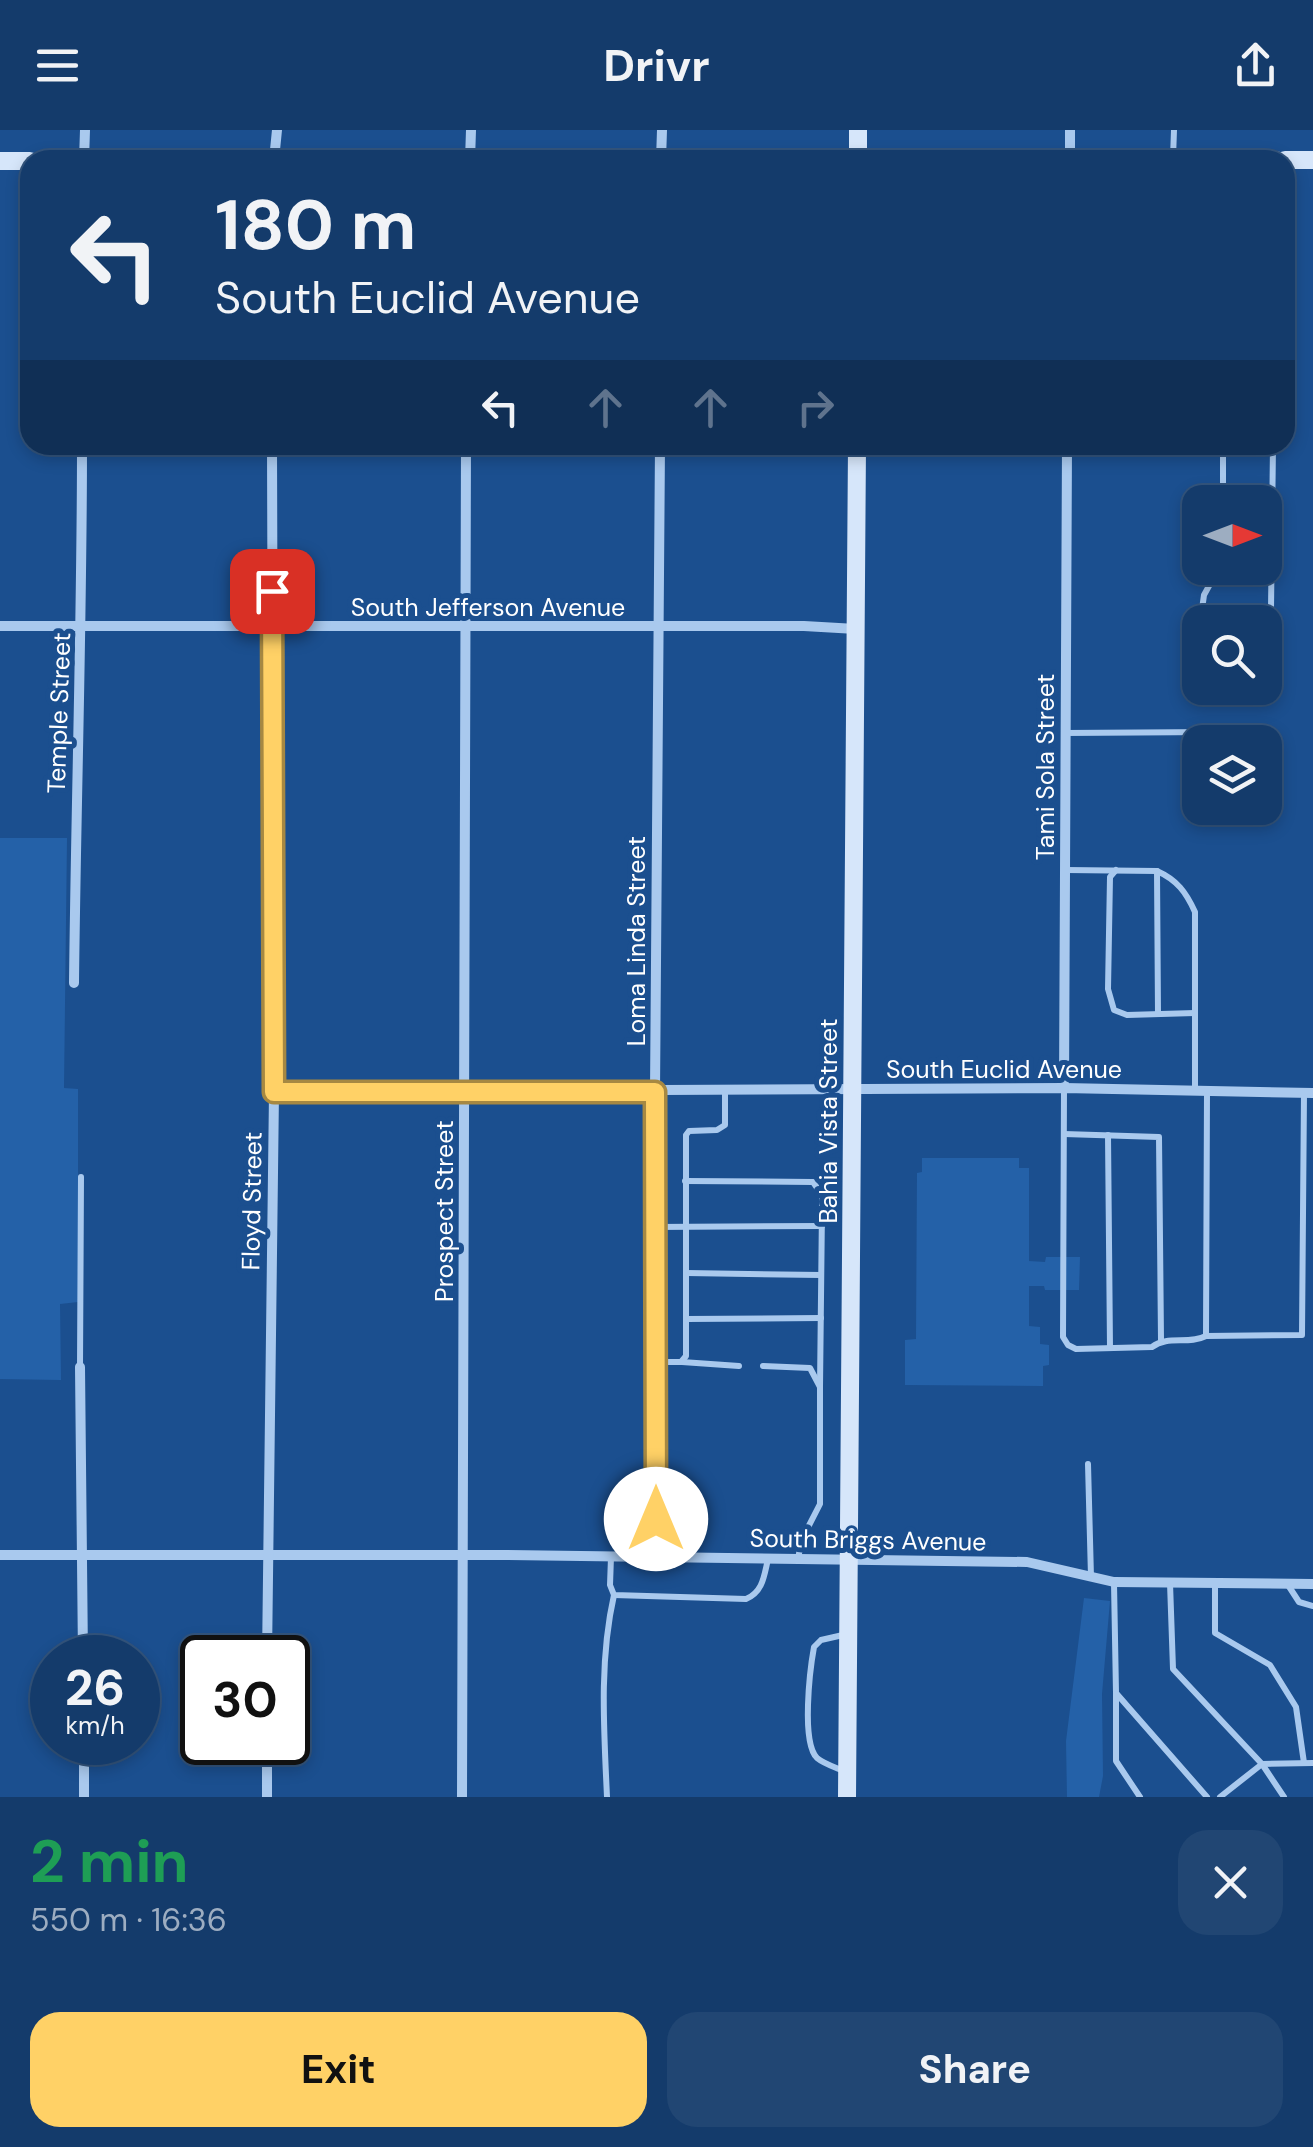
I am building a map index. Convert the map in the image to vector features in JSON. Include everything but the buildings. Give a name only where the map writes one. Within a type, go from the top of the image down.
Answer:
[{"type":"street","name":"Temple Street","points":[[74,982],[82,455]]},
{"type":"street","name":"Floyd Street","points":[[267,1635],[274,1092],[272,455]]},
{"type":"street","name":"Prospect Street","points":[[462,1797],[466,455]]},
{"type":"street","name":"Loma Linda Street","points":[[657,1556],[655,1092],[660,455]]},
{"type":"street","name":"Bahia Vista Street","points":[[847,1797],[857,455]]},
{"type":"street","name":"Tami Sola Street","points":[[1064,1088],[1067,455]]},
{"type":"street","name":"South Jefferson Avenue","points":[[0,626],[856,629]]},
{"type":"street","name":"South Euclid Avenue","points":[[274,1092],[1064,1088],[1309,1093]]},
{"type":"street","points":[[80,1367],[83,1635]]},
{"type":"street","name":"South Briggs Avenue","points":[[0,1556],[657,1556],[1027,1562],[1114,1582],[1313,1584]]},
{"type":"street","points":[[84,1765],[84,1797]]},
{"type":"street","points":[[267,1765],[267,1797]]},
{"type":"lane","points":[[1223,455],[1223,485]]},
{"type":"lane","points":[[1271,605],[1273,455]]},
{"type":"lane","points":[[1064,733],[1182,732]]},
{"type":"lane","points":[[1117,869],[1110,877],[1108,989],[1114,1010],[1127,1015],[1195,1013]]},
{"type":"lane","points":[[1064,870],[1157,871],[1171,877],[1187,892],[1195,912],[1206,1336]]},
{"type":"lane","points":[[1157,871],[1158,1014]]},
{"type":"lane","points":[[1064,1088],[1064,1337],[1068,1345],[1076,1348],[1152,1348],[1161,1340],[1302,1334],[1309,1093]]},
{"type":"lane","points":[[680,1362],[686,1356],[686,1135],[689,1131],[717,1130],[725,1125],[725,1092]]},
{"type":"lane","points":[[1064,1134],[1159,1137],[1161,1340]]},
{"type":"lane","points":[[1108,1135],[1110,1348]]},
{"type":"lane","points":[[80,1367],[81,1177]]},
{"type":"lane","points":[[685,1182],[812,1182],[822,1195],[820,1504],[801,1541],[798,1560]]},
{"type":"lane","points":[[656,1226],[822,1226]]},
{"type":"lane","points":[[686,1274],[821,1275]]},
{"type":"lane","points":[[686,1319],[820,1318]]},
{"type":"lane","points":[[656,1362],[738,1366]]},
{"type":"lane","points":[[763,1366],[810,1368],[820,1387]]},
{"type":"lane","points":[[1088,1464],[1090,1578]]},
{"type":"lane","points":[[607,1797],[602,1706],[614,1595],[610,1585],[611,1556]]},
{"type":"lane","points":[[614,1595],[746,1599],[762,1585],[768,1559]]},
{"type":"lane","points":[[1114,1582],[1116,1761],[1140,1797]]},
{"type":"lane","points":[[1170,1582],[1173,1669],[1262,1764],[1284,1797]]},
{"type":"lane","points":[[1215,1583],[1216,1633],[1270,1665],[1296,1707],[1304,1763]]},
{"type":"lane","points":[[1288,1584],[1298,1602],[1313,1606]]},
{"type":"lane","points":[[847,1772],[819,1760],[813,1753],[808,1726],[814,1647],[821,1640],[849,1634]]},
{"type":"lane","points":[[1116,1693],[1207,1797]]},
{"type":"lane","points":[[1220,1797],[1262,1764],[1313,1763]]},
{"type":"shaded area","points":[[0,838],[67,838],[64,1088],[78,1089],[78,1302],[60,1304],[61,1380],[0,1379]]},
{"type":"shaded area","points":[[922,1158],[1019,1158],[1019,1168],[1029,1168],[1029,1261],[1080,1257],[1079,1290],[1029,1286],[1029,1326],[1040,1327],[1040,1344],[1049,1345],[1043,1386],[905,1385],[905,1340],[916,1339],[917,1173],[922,1172]]},
{"type":"shaded area","points":[[1084,1598],[1110,1601],[1102,1694],[1103,1776],[1099,1797],[1067,1797],[1066,1741]]},
{"type":"route","points":[[272,591],[274,1092],[655,1092],[656,1519]]}]
